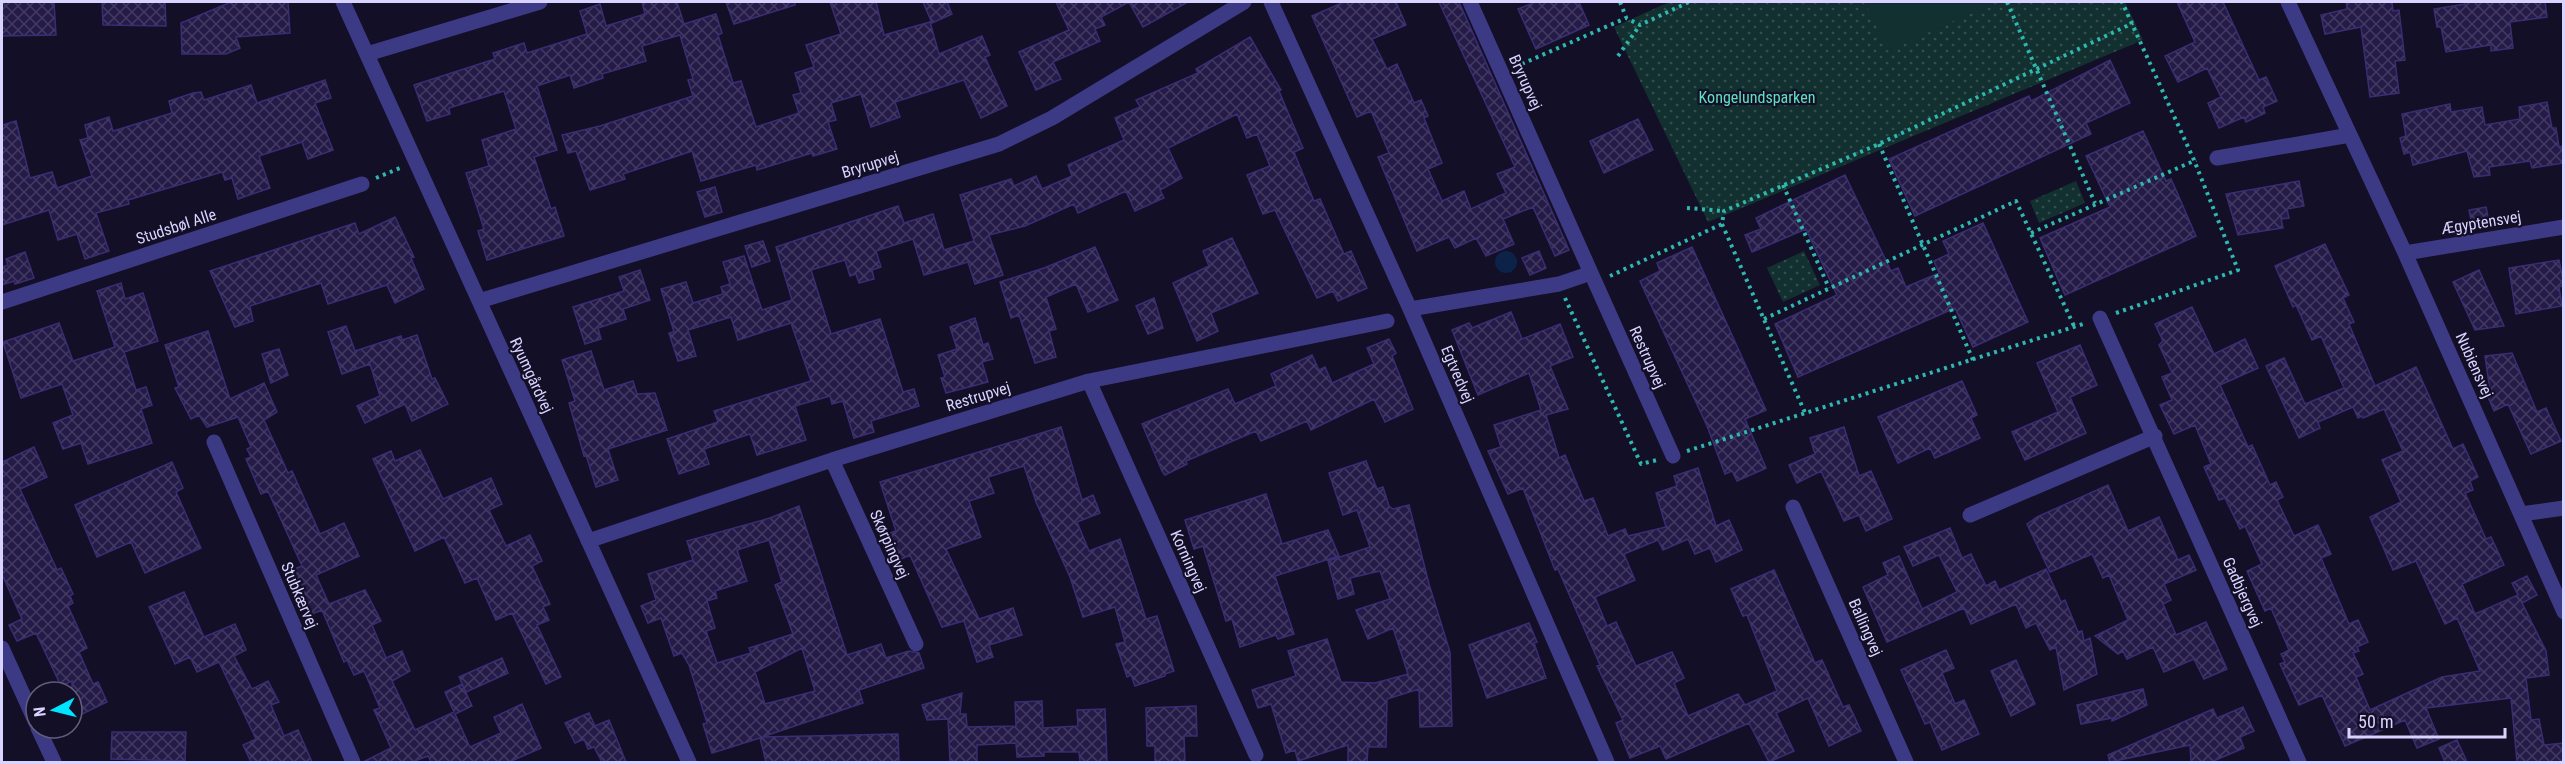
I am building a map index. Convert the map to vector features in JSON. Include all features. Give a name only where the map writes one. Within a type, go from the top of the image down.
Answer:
[{"type":"street","name":"Ryumgårdvej","points":[[343,2],[689,762]]},
{"type":"street","points":[[367,54],[540,2]]},
{"type":"street","name":"Bryrupvej","points":[[479,301],[999,144],[1052,118],[1244,2]]},
{"type":"street","name":"Egtvedvej","points":[[1271,2],[1410,309],[1607,762]]},
{"type":"street","name":"Bryrupvej","points":[[1470,2],[1549,177]]},
{"type":"street","name":"Nubiensvej","points":[[2288,2],[2405,253],[2564,612]]},
{"type":"street","points":[[2217,158],[2350,135]]},
{"type":"street","name":"Restrupvej","points":[[1549,177],[1672,456]]},
{"type":"street","name":"Studsbøl Alle","points":[[2,302],[362,184]]},
{"type":"street","name":"Ægyptensvej","points":[[2405,253],[2564,227]]},
{"type":"street","points":[[1410,309],[1559,284],[1591,273]]},
{"type":"street","name":"Gadbjergvej","points":[[2100,318],[2155,436],[2299,762]]},
{"type":"street","name":"Restrupvej","points":[[588,541],[832,460],[1089,381],[1387,321]]},
{"type":"street","name":"Korningvej","points":[[1089,381],[1256,755]]},
{"type":"street","points":[[1970,515],[2155,436]]},
{"type":"street","name":"Stubkærvej","points":[[214,442],[353,762]]},
{"type":"street","name":"Skørpingvej","points":[[832,460],[916,644]]},
{"type":"street","name":"Ballingvej","points":[[1793,507],[1906,762]]},
{"type":"street","points":[[2521,514],[2564,508]]},
{"type":"street","points":[[2,648],[24,697]]},
{"type":"street","points":[[44,740],[54,762]]},
{"type":"path","points":[[1620,2],[1626,18],[1640,25]]},
{"type":"path","points":[[1618,56],[1640,25],[1689,2]]},
{"type":"path","points":[[2007,2],[2095,203]]},
{"type":"path","points":[[1559,284],[1641,464],[1806,415],[2074,327],[2238,270],[2194,160],[2122,2]]},
{"type":"path","points":[[1501,73],[1626,18]]},
{"type":"path","points":[[1687,208],[1724,211],[1878,144],[2133,23]]},
{"type":"path","points":[[1878,144],[1973,360]]},
{"type":"path","points":[[2031,233],[2194,160]]},
{"type":"path","points":[[362,184],[417,164]]},
{"type":"path","points":[[1783,184],[1829,288]]},
{"type":"path","points":[[1764,319],[2016,201],[2074,327]]},
{"type":"path","points":[[1724,211],[1722,224],[1806,415]]},
{"type":"path","points":[[1591,273],[1609,276],[1722,224]]},
{"type":"green space","name":"Kongelundsparken","points":[[1669,2],[2125,2],[2143,40],[1708,222],[1614,27]]},
{"type":"green space","points":[[1865,2],[1990,2],[1991,4],[1888,51]]},
{"type":"green space","points":[[2076,181],[2085,203],[2039,223],[2030,201]]},
{"type":"green space","points":[[1804,251],[1820,285],[1783,302],[1767,268]]},
{"type":"water","points":[[1506,251],[1514,254],[1517,262],[1514,270],[1506,273],[1498,270],[1495,262],[1498,254]]},
{"type":"building","points":[[2,2],[54,2],[56,35],[2,36]]},
{"type":"building","points":[[102,2],[165,2],[166,26],[103,25]]},
{"type":"building","points":[[231,2],[288,2],[290,33],[236,37],[240,48],[226,54],[182,54],[181,23]]},
{"type":"building","points":[[642,2],[677,2],[684,24],[716,14],[722,33],[718,35],[733,83],[741,81],[756,127],[799,113],[793,95],[801,93],[795,73],[814,67],[806,45],[841,34],[830,2],[876,2],[884,35],[930,22],[939,54],[982,36],[990,55],[985,57],[1007,106],[981,118],[964,80],[895,102],[900,117],[871,127],[861,94],[831,103],[836,120],[828,122],[837,149],[813,156],[812,153],[757,170],[756,165],[701,181],[692,151],[623,174],[625,179],[590,190],[576,151],[568,153],[562,135],[600,126],[693,96],[688,80],[693,79],[680,35],[642,46],[646,61],[602,74],[603,78],[574,88],[570,75],[537,86],[557,150],[534,157],[551,209],[555,207],[564,236],[487,260],[478,231],[484,229],[466,173],[489,166],[482,140],[516,129],[504,91],[449,108],[450,114],[427,121],[414,85],[495,59],[493,53],[524,43],[527,53],[587,34],[580,11],[600,4],[606,26],[645,14]]},
{"type":"building","points":[[726,2],[795,2],[795,5],[734,24]]},
{"type":"building","points":[[923,2],[947,2],[952,14],[932,23]]},
{"type":"building","points":[[1056,2],[1129,2],[1101,17],[1105,25],[1095,29],[1100,41],[1053,62],[1061,79],[1036,90],[1019,52],[1069,30]]},
{"type":"building","points":[[1129,2],[1188,2],[1143,27]]},
{"type":"building","points":[[1344,2],[1396,2],[1406,25],[1372,39],[1387,69],[1397,64],[1414,103],[1421,100],[1428,116],[1424,118],[1442,163],[1428,169],[1442,201],[1464,191],[1471,209],[1506,193],[1497,174],[1515,167],[1439,2],[1459,2],[1569,250],[1555,256],[1533,207],[1503,219],[1514,244],[1486,256],[1476,238],[1455,248],[1449,237],[1417,251],[1378,157],[1389,153],[1371,111],[1357,117],[1312,16]]},
{"type":"building","points":[[1536,2],[1579,2],[1589,25],[1536,49],[1518,9]]},
{"type":"building","points":[[2177,2],[2223,2],[2259,80],[2266,77],[2277,101],[2263,107],[2265,113],[2246,122],[2244,117],[2219,128],[2208,103],[2221,97],[2207,68],[2178,82],[2165,56],[2195,42]]},
{"type":"building","points":[[2346,2],[2392,2],[2393,11],[2399,10],[2405,60],[2395,61],[2399,93],[2370,97],[2361,27],[2325,34],[2321,15],[2347,9]]},
{"type":"building","points":[[2465,2],[2545,2],[2547,17],[2510,22],[2513,48],[2491,51],[2491,45],[2446,52],[2441,27],[2437,27],[2434,9],[2465,4]]},
{"type":"building","points":[[1250,37],[1281,90],[1279,91],[1303,148],[1294,152],[1314,201],[1320,199],[1344,254],[1351,251],[1367,288],[1338,301],[1333,291],[1317,298],[1275,210],[1263,214],[1247,175],[1270,166],[1257,134],[1247,138],[1237,114],[1168,148],[1182,178],[1160,190],[1164,198],[1135,211],[1126,191],[1078,213],[1074,204],[1025,226],[989,235],[1003,275],[975,284],[968,262],[924,275],[913,239],[876,251],[881,267],[872,270],[874,279],[859,283],[856,274],[850,276],[845,260],[811,270],[831,334],[880,319],[903,392],[914,389],[919,406],[871,421],[874,432],[854,438],[843,401],[832,404],[830,396],[795,406],[806,440],[757,455],[750,434],[704,449],[709,464],[679,474],[667,439],[718,422],[714,411],[811,381],[791,323],[738,340],[731,317],[688,330],[696,356],[678,361],[669,333],[674,332],[661,289],[686,282],[693,303],[723,294],[721,287],[730,284],[723,262],[744,256],[762,310],[792,300],[776,247],[898,206],[904,223],[933,214],[944,250],[974,241],[960,195],[1011,179],[1014,186],[1036,176],[1042,189],[1072,176],[1068,165],[1124,140],[1115,118],[1140,107],[1136,100],[1198,73],[1196,69]]},
{"type":"building","points":[[2110,60],[2130,103],[2086,123],[2091,134],[1915,216],[1889,159],[2029,96],[2031,101]]},
{"type":"building","points":[[325,80],[331,98],[315,103],[333,150],[308,159],[302,142],[259,156],[270,188],[238,199],[232,178],[225,180],[222,172],[128,200],[129,204],[96,213],[109,251],[85,259],[77,234],[58,240],[49,210],[2,225],[2,125],[16,121],[30,178],[52,172],[57,188],[92,176],[80,140],[88,138],[85,125],[109,117],[113,131],[172,113],[169,101],[193,93],[201,92],[204,100],[251,85],[257,103]]},
{"type":"building","points":[[2547,102],[2552,128],[2556,128],[2559,147],[2563,146],[2563,163],[2532,168],[2530,161],[2489,167],[2490,175],[2474,177],[2467,151],[2413,165],[2410,152],[2404,154],[2400,138],[2406,136],[2402,114],[2450,104],[2451,112],[2482,107],[2485,125],[2520,119],[2519,107]]},
{"type":"building","points":[[1638,119],[1653,150],[1604,173],[1590,141]]},
{"type":"building","points":[[2143,131],[2166,181],[2171,179],[2196,236],[2065,295],[2040,238],[2110,207],[2086,156]]},
{"type":"building","points":[[1845,175],[1891,271],[1898,268],[1906,287],[1939,273],[1934,261],[1949,254],[1943,241],[1983,223],[2028,322],[1973,347],[1955,308],[1798,377],[1775,324],[1837,295],[1806,229],[1752,252],[1745,235],[1761,229],[1756,218]]},
{"type":"building","points":[[2299,181],[2304,206],[2287,209],[2289,218],[2281,219],[2283,228],[2238,235],[2226,194]]},
{"type":"building","points":[[715,187],[722,212],[705,217],[697,192]]},
{"type":"building","points":[[2486,207],[2489,222],[2472,225],[2469,210]]},
{"type":"building","points":[[395,217],[414,257],[411,258],[424,289],[395,303],[387,285],[328,304],[321,283],[250,306],[253,321],[235,327],[210,271],[355,223],[359,234]]},
{"type":"building","points":[[1232,238],[1258,293],[1211,313],[1218,331],[1197,341],[1173,283],[1209,266],[1203,251]]},
{"type":"building","points":[[763,241],[770,261],[752,267],[745,246]]},
{"type":"building","points":[[2325,244],[2349,295],[2343,298],[2354,322],[2349,324],[2375,386],[2416,367],[2453,449],[2463,444],[2478,477],[2470,481],[2473,490],[2465,493],[2486,539],[2491,537],[2504,565],[2462,584],[2475,614],[2518,595],[2512,583],[2527,576],[2537,595],[2522,603],[2546,651],[2549,675],[2526,678],[2531,720],[2539,719],[2544,745],[2564,743],[2564,762],[2517,762],[2511,698],[2426,708],[2439,739],[2417,748],[2405,720],[2345,746],[2322,695],[2299,705],[2280,664],[2285,662],[2281,654],[2289,650],[2271,608],[2265,611],[2247,571],[2262,564],[2245,526],[2240,529],[2225,498],[2219,500],[2204,467],[2211,464],[2195,425],[2174,434],[2160,405],[2172,400],[2162,377],[2172,373],[2159,345],[2163,341],[2155,324],[2192,307],[2214,354],[2245,339],[2258,368],[2220,385],[2248,447],[2252,445],[2270,485],[2276,482],[2283,497],[2277,500],[2294,536],[2318,525],[2331,554],[2321,558],[2349,624],[2358,620],[2368,642],[2357,647],[2359,651],[2353,653],[2363,674],[2356,677],[2370,710],[2442,677],[2480,671],[2457,618],[2445,624],[2416,561],[2393,570],[2370,517],[2401,502],[2382,460],[2403,451],[2384,409],[2358,418],[2353,407],[2318,422],[2320,428],[2299,438],[2266,366],[2284,358],[2305,404],[2344,388],[2321,336],[2312,340],[2296,305],[2293,307],[2275,266]]},
{"type":"building","points":[[1095,247],[1118,300],[1088,312],[1076,284],[1046,297],[1056,329],[1049,331],[1056,357],[1035,363],[1019,315],[1011,318],[1000,282],[1044,268]]},
{"type":"building","points":[[1692,247],[1766,410],[1745,419],[1766,468],[1737,481],[1732,471],[1725,474],[1707,426],[1640,281],[1660,271],[1657,263]]},
{"type":"building","points":[[1539,251],[1546,268],[1530,275],[1522,258]]},
{"type":"building","points":[[25,252],[34,278],[15,284],[14,281],[2,285],[2,267],[8,265],[6,259]]},
{"type":"building","points":[[2559,260],[2564,285],[2559,287],[2562,306],[2516,314],[2509,268]]},
{"type":"building","points":[[640,270],[650,300],[623,309],[626,319],[598,328],[601,339],[585,344],[573,307],[624,291],[619,277]]},
{"type":"building","points":[[2479,270],[2504,326],[2475,330],[2453,282]]},
{"type":"building","points":[[121,283],[125,299],[143,293],[158,341],[124,352],[136,390],[146,387],[152,405],[141,409],[152,443],[88,464],[81,443],[63,449],[53,423],[73,415],[62,384],[21,398],[3,342],[59,323],[73,361],[115,347],[97,291]]},
{"type":"building","points":[[1154,298],[1163,328],[1148,334],[1136,306]]},
{"type":"building","points":[[1511,312],[1522,339],[1560,324],[1573,357],[1550,366],[1568,409],[1546,415],[1559,458],[1565,455],[1584,501],[1593,498],[1608,536],[1625,529],[1628,536],[1666,527],[1656,493],[1677,486],[1674,476],[1698,468],[1716,526],[1729,520],[1742,550],[1716,562],[1710,548],[1695,554],[1688,539],[1663,550],[1658,540],[1624,554],[1635,580],[1595,597],[1607,626],[1616,622],[1636,666],[1672,652],[1684,678],[1674,683],[1688,716],[1738,694],[1745,705],[1777,691],[1747,615],[1743,616],[1731,589],[1774,570],[1815,663],[1822,660],[1843,707],[1849,705],[1861,731],[1829,746],[1808,698],[1776,713],[1794,751],[1769,762],[1749,723],[1666,759],[1660,746],[1630,758],[1616,723],[1623,720],[1597,666],[1600,665],[1558,569],[1555,570],[1523,488],[1508,494],[1488,451],[1501,447],[1494,425],[1541,410],[1529,373],[1478,395],[1452,330],[1469,323],[1472,328]]},
{"type":"building","points":[[975,318],[983,345],[988,343],[993,359],[982,362],[988,382],[946,393],[941,378],[945,377],[938,355],[957,349],[950,327]]},
{"type":"building","points":[[346,326],[355,351],[401,336],[402,340],[417,335],[432,379],[435,378],[448,404],[412,421],[405,404],[365,423],[357,406],[380,396],[370,364],[342,374],[328,332]]},
{"type":"building","points":[[208,331],[230,399],[264,383],[277,412],[264,420],[288,473],[292,471],[320,534],[344,523],[359,556],[316,575],[329,604],[365,590],[381,621],[372,625],[386,658],[402,651],[410,671],[392,681],[415,730],[454,712],[445,692],[462,684],[472,706],[455,714],[470,747],[501,733],[494,717],[522,704],[541,748],[509,762],[431,762],[428,756],[412,762],[363,762],[391,748],[374,710],[380,708],[364,671],[354,675],[347,660],[344,662],[322,610],[312,614],[304,596],[301,598],[289,571],[302,566],[268,491],[261,494],[246,459],[251,457],[247,449],[251,447],[238,417],[207,427],[199,415],[191,419],[175,388],[179,387],[165,345]]},
{"type":"building","points":[[1389,339],[1396,353],[1392,356],[1413,409],[1385,422],[1374,399],[1311,430],[1307,421],[1261,441],[1256,431],[1186,461],[1187,464],[1165,475],[1162,471],[1142,424],[1228,389],[1235,404],[1276,386],[1271,374],[1312,355],[1319,370],[1325,367],[1332,383],[1374,364],[1367,348]]},
{"type":"building","points":[[2080,345],[2097,385],[2070,397],[2086,433],[2025,460],[2012,432],[2058,412],[2037,363]]},
{"type":"building","points":[[279,349],[288,375],[271,383],[262,354]]},
{"type":"building","points":[[591,351],[604,390],[633,381],[637,394],[655,393],[667,430],[608,449],[618,480],[596,487],[586,455],[584,456],[569,403],[575,401],[562,360]]},
{"type":"building","points":[[2512,353],[2537,412],[2546,408],[2561,441],[2531,454],[2508,404],[2494,411],[2486,392],[2490,391],[2485,356]]},
{"type":"building","points":[[1962,381],[1977,415],[1971,418],[1980,438],[1935,458],[1930,448],[1898,463],[1878,417]]},
{"type":"building","points":[[1061,427],[1082,500],[1093,495],[1100,513],[1077,522],[1089,551],[1120,539],[1146,619],[1157,616],[1174,671],[1165,676],[1135,686],[1131,675],[1127,677],[1116,644],[1125,642],[1115,607],[1083,617],[1070,577],[1036,502],[1024,466],[988,477],[994,493],[969,501],[981,537],[946,549],[979,619],[1013,608],[1022,635],[989,645],[993,657],[977,662],[964,621],[942,627],[910,555],[897,561],[884,535],[896,531],[880,482]]},
{"type":"building","points":[[1844,427],[1859,476],[1871,471],[1892,519],[1866,531],[1859,515],[1844,521],[1821,471],[1797,483],[1789,465],[1815,454],[1810,438]]},
{"type":"building","points":[[34,447],[47,477],[20,489],[57,570],[61,568],[73,594],[70,596],[73,603],[68,606],[87,648],[79,652],[93,684],[98,682],[107,702],[84,713],[84,680],[58,680],[36,633],[17,641],[9,625],[22,619],[2,574],[2,462]]},
{"type":"building","points":[[420,450],[443,499],[491,478],[502,504],[489,510],[506,546],[530,535],[542,561],[532,566],[550,604],[543,607],[549,620],[537,625],[561,677],[546,684],[512,613],[496,620],[477,578],[465,583],[444,537],[415,551],[373,459],[391,451],[395,461]]},
{"type":"building","points":[[1366,461],[1377,489],[1383,487],[1389,506],[1393,509],[1409,505],[1429,584],[1450,652],[1452,726],[1420,727],[1419,689],[1387,699],[1386,747],[1368,747],[1367,762],[1348,762],[1348,745],[1298,761],[1295,750],[1286,753],[1271,704],[1258,708],[1252,690],[1296,676],[1288,651],[1327,639],[1341,682],[1375,683],[1408,674],[1393,628],[1368,639],[1356,610],[1390,599],[1380,571],[1350,578],[1354,594],[1338,599],[1328,561],[1370,547],[1357,510],[1343,515],[1329,473]]},
{"type":"building","points":[[172,462],[183,488],[176,492],[201,548],[145,573],[131,542],[97,557],[75,505]]},
{"type":"building","points":[[2108,485],[2128,531],[2159,517],[2178,560],[2189,555],[2196,570],[2164,584],[2171,600],[2163,604],[2176,635],[2206,622],[2227,669],[2204,679],[2194,659],[2164,672],[2153,647],[2127,659],[2123,651],[2118,654],[2095,636],[2128,620],[2109,575],[2103,578],[2092,554],[2050,572],[2027,524],[2037,517]]},
{"type":"building","points":[[1266,494],[1282,544],[1328,530],[1339,556],[1275,576],[1294,634],[1278,639],[1276,635],[1240,647],[1232,619],[1226,621],[1203,546],[1194,549],[1185,520]]},
{"type":"building","points":[[799,506],[847,655],[881,644],[886,658],[909,651],[919,653],[924,668],[859,690],[863,703],[762,737],[898,734],[899,762],[766,762],[760,738],[712,753],[703,724],[707,723],[689,665],[682,653],[674,656],[661,618],[648,623],[641,606],[656,600],[648,574],[693,560],[687,541],[770,518]],"holes":[[[769,540],[782,582],[775,585],[793,634],[749,648],[751,653],[717,663],[706,631],[715,628],[707,601],[717,598],[715,591],[747,581],[737,550]],[[802,648],[815,691],[765,704],[755,672]]]},
{"type":"building","points":[[1950,528],[1962,558],[1971,554],[1986,586],[1995,581],[1999,590],[2046,569],[2061,602],[2065,600],[2078,632],[2082,631],[2084,641],[2090,638],[2097,674],[2064,690],[2056,647],[2050,650],[2036,623],[2026,628],[2016,604],[1971,624],[1964,608],[1887,642],[1863,587],[1888,575],[1883,563],[1899,556],[1922,609],[1957,592],[1939,555],[1913,566],[1904,547]]},
{"type":"building","points":[[184,592],[204,637],[235,624],[246,650],[234,656],[252,689],[268,681],[279,702],[271,705],[284,736],[298,730],[312,762],[251,762],[243,745],[256,739],[219,662],[197,672],[190,657],[175,664],[149,607]]},
{"type":"building","points":[[1529,623],[1537,642],[1534,643],[1546,678],[1487,698],[1469,645]]},
{"type":"building","points":[[1946,650],[1954,668],[1942,673],[1955,704],[1964,700],[1979,734],[1942,750],[1930,722],[1925,724],[1901,670]]},
{"type":"building","points":[[502,658],[508,673],[466,692],[459,677]]},
{"type":"building","points":[[2016,660],[2035,704],[2011,716],[1991,671]]},
{"type":"building","points":[[2143,689],[2147,705],[2112,721],[2112,718],[2081,724],[2077,705]]},
{"type":"building","points":[[962,693],[960,714],[966,714],[967,727],[1016,726],[1015,702],[1042,701],[1043,728],[1078,726],[1077,710],[1105,709],[1107,762],[1080,762],[1079,752],[1044,752],[1044,756],[1017,757],[1016,743],[977,745],[977,762],[950,762],[948,719],[927,720],[922,705]]},
{"type":"building","points":[[1196,706],[1197,736],[1184,736],[1185,762],[1155,762],[1155,746],[1147,746],[1146,708]]},
{"type":"building","points":[[2243,707],[2254,731],[2240,737],[2244,748],[2211,762],[2191,762],[2190,745],[2110,762],[2108,755],[2213,709],[2217,718]]},
{"type":"building","points":[[589,713],[595,726],[609,720],[626,762],[602,762],[594,747],[588,749],[584,739],[575,743],[565,723]]},
{"type":"building","points":[[112,732],[186,732],[185,761],[111,759]]},
{"type":"building","points":[[2457,740],[2467,762],[2445,762],[2439,748]]}]
